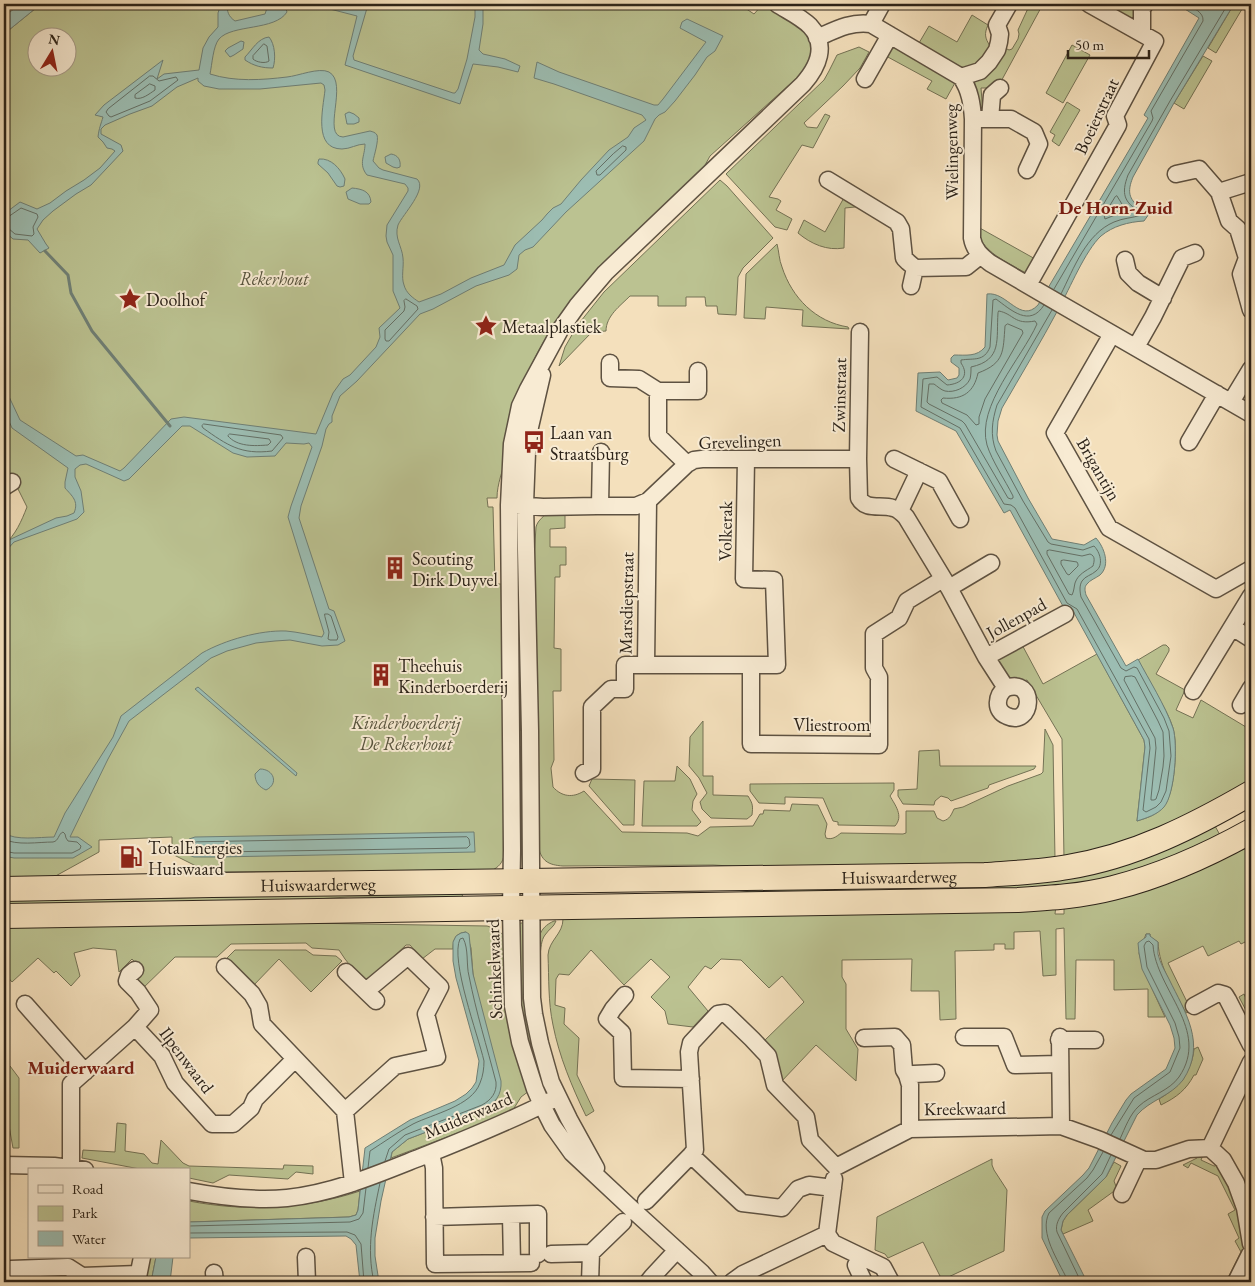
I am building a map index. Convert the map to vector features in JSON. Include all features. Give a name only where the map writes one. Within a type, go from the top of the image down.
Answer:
[{"type":"highway","name":"Huiswaarderweg","points":[[4,889],[51,888],[204,878],[522,881],[985,875],[1043,871],[1070,867],[1142,848],[1210,817],[1251,793]]},
{"type":"highway","name":"Huiswaarderweg","points":[[4,916],[984,901],[1048,898],[1099,891],[1133,882],[1199,857],[1251,831]]},
{"type":"highway","points":[[51,888],[79,875]]},
{"type":"street","points":[[521,908],[517,505],[512,444],[520,406],[566,320],[593,286],[810,77],[817,65],[820,51],[817,38],[810,26],[777,4]]},
{"type":"street","points":[[817,38],[851,24],[871,24],[882,4]]},
{"type":"street","points":[[961,78],[984,69],[994,55],[1000,34],[997,25],[1008,4]]},
{"type":"street","points":[[1089,4],[1148,37]]},
{"type":"street","points":[[1145,4],[1142,9],[1148,37]]},
{"type":"street","name":"Wielingenweg","points":[[871,24],[961,78],[968,90],[972,104],[973,119],[972,238],[974,247],[981,255]]},
{"type":"street","points":[[865,79],[890,35]]},
{"type":"street","name":"Boeierstraat","points":[[1028,284],[1118,125],[1115,116],[1148,37]]},
{"type":"street","points":[[990,119],[992,95],[1000,88]]},
{"type":"street","points":[[973,119],[1011,119],[1034,132],[1040,144],[1027,170]]},
{"type":"street","points":[[1176,174],[1199,169],[1219,192],[1229,221],[1238,229],[1247,258],[1241,274],[1251,310]]},
{"type":"street","points":[[828,180],[897,222],[901,229],[904,258],[915,268],[966,267],[981,255],[990,263],[1251,414]]},
{"type":"street","points":[[1219,192],[1251,182]]},
{"type":"street","points":[[1136,347],[1182,258],[1196,253]]},
{"type":"street","points":[[1125,260],[1128,273],[1138,283],[1163,298]]},
{"type":"street","points":[[911,286],[915,268]]},
{"type":"street","name":"Zwinstraat","points":[[858,459],[860,332]]},
{"type":"street","name":"Brigantijn","points":[[1112,334],[1055,433],[1109,528],[1216,589],[1251,569]]},
{"type":"street","points":[[610,364],[610,378],[639,379],[658,391],[698,391],[698,371]]},
{"type":"street","points":[[1231,402],[1251,368]]},
{"type":"street","points":[[658,391],[658,436],[687,464]]},
{"type":"street","points":[[1189,442],[1216,394]]},
{"type":"street","points":[[600,506],[602,452]]},
{"type":"street","points":[[894,458],[939,481],[960,519]]},
{"type":"street","name":"Volkerak","points":[[746,459],[744,579],[774,580],[777,665]]},
{"type":"street","points":[[858,459],[860,502],[868,506],[892,508],[900,511],[906,517],[986,657],[1006,688]]},
{"type":"street","name":"Grevelingen","points":[[648,501],[687,464],[694,460],[858,459]]},
{"type":"street","points":[[900,511],[919,471]]},
{"type":"street","points":[[517,505],[550,507],[636,506],[648,501]]},
{"type":"street","name":"Marsdiepstraat","points":[[648,501],[646,665],[777,665]]},
{"type":"street","points":[[946,584],[991,563]]},
{"type":"street","name":"Vliestroom","points":[[751,665],[751,744],[879,745],[879,677],[874,668],[874,634],[899,618],[907,601],[946,584]]},
{"type":"street","points":[[1193,691],[1251,596]]},
{"type":"street","name":"Jollenpad","points":[[986,657],[1065,614]]},
{"type":"street","points":[[1232,628],[1251,639]]},
{"type":"street","points":[[584,773],[592,769],[592,708],[611,689],[625,689],[625,665],[646,665]]},
{"type":"street","points":[[1241,705],[1251,688]]},
{"type":"street","name":"Schinkelwaard","points":[[521,908],[534,1014],[551,1082],[603,1182]]},
{"type":"street","name":"Schinkelwaard","points":[[521,908],[513,1006],[515,1022],[527,1066],[552,1125],[572,1153],[710,1282]]},
{"type":"street","points":[[345,1111],[395,1066],[437,1057],[426,1014],[440,987],[408,956],[371,996],[346,972]]},
{"type":"street","points":[[190,1192],[229,1198],[285,1198],[316,1193],[356,1182],[345,1111],[262,1024],[259,1006],[252,994],[225,967]]},
{"type":"street","name":"Ilpenwaard","points":[[78,1168],[71,1084],[135,1027],[150,1010],[138,992],[127,981],[129,975],[135,970]]},
{"type":"street","points":[[1194,1006],[1218,993],[1225,995],[1251,1045]]},
{"type":"street","points":[[625,995],[607,1019],[622,1033],[622,1078],[691,1080]]},
{"type":"street","points":[[26,1004],[85,1072]]},
{"type":"street","points":[[646,1201],[695,1150],[689,1052],[691,1042],[718,1014],[725,1013],[768,1056],[775,1085],[806,1117],[810,1140],[836,1167],[827,1234],[833,1243],[883,1267],[891,1282]]},
{"type":"street","name":"Ilpenwaard","points":[[135,1027],[162,1056],[175,1082],[212,1124],[233,1124],[251,1108],[255,1099],[295,1059]]},
{"type":"street","points":[[864,1038],[894,1037],[902,1045],[904,1070],[910,1085],[910,1129]]},
{"type":"street","points":[[964,1037],[1004,1037],[1015,1065],[1060,1064]]},
{"type":"street","points":[[1061,1126],[1060,1039],[1095,1040]]},
{"type":"street","points":[[1210,1148],[1250,1070]]},
{"type":"street","points":[[907,1075],[936,1073]]},
{"type":"street","name":"Muiderwaard","points":[[356,1182],[509,1120],[558,1096]]},
{"type":"street","name":"Kreekwaard","points":[[836,1167],[910,1129],[1061,1126],[1100,1140],[1139,1158]]},
{"type":"street","points":[[1122,1194],[1139,1158],[1156,1160],[1189,1149],[1210,1148],[1223,1160],[1236,1183],[1245,1208],[1251,1251],[1236,1282]]},
{"type":"street","points":[[431,1153],[434,1168],[435,1264],[512,1263],[540,1257],[590,1253],[623,1222]]},
{"type":"street","points":[[691,1155],[742,1203],[782,1208],[798,1189],[809,1185],[833,1188]]},
{"type":"street","points":[[4,1165],[70,1168]]},
{"type":"street","points":[[434,1216],[538,1214],[540,1257]]},
{"type":"street","points":[[511,1215],[512,1263]]},
{"type":"street","points":[[732,1282],[743,1274],[827,1234]]},
{"type":"street","points":[[648,1282],[677,1250]]},
{"type":"street","points":[[590,1253],[590,1282]]},
{"type":"street","points":[[306,1257],[307,1282]]},
{"type":"street","points":[[11,1269],[68,1268],[82,1276],[138,1278],[142,1258]]},
{"type":"street","points":[[856,1265],[864,1282]]},
{"type":"green space","name":"Rekerhout","points":[[41,4],[747,4],[745,8],[754,14],[763,4],[795,24],[804,32],[809,40],[811,50],[808,62],[800,75],[710,156],[704,167],[579,291],[547,336],[522,386],[512,417],[497,498],[487,498],[488,507],[493,507],[495,584],[501,584],[505,838],[504,857],[500,865],[491,871],[208,872],[172,854],[172,837],[99,840],[99,852],[52,878],[4,878],[4,545],[15,532],[27,507],[4,464],[4,34]]},
{"type":"green space","points":[[1030,4],[1043,4],[998,87],[981,88],[983,114],[979,115],[971,79],[1005,48],[1012,49],[1018,39],[1018,30]]},
{"type":"green space","points":[[1104,4],[1141,4],[1137,23]]},
{"type":"green space","points":[[1234,4],[1245,4],[1216,53],[1208,48]]},
{"type":"green space","points":[[972,15],[988,25],[986,36],[990,46],[981,62],[968,69],[958,68],[919,43],[929,26],[957,42]]},
{"type":"green space","points":[[892,41],[956,81],[946,99],[927,89],[932,81],[886,56]]},
{"type":"green space","points":[[1072,45],[1090,55],[1063,103],[1046,93]]},
{"type":"green space","points":[[859,47],[869,52],[860,68],[804,123],[807,127],[817,128],[825,114],[830,116],[813,148],[802,145],[769,197],[781,201],[776,210],[792,219],[787,230],[775,227],[726,174],[824,80],[837,55]]},
{"type":"green space","points":[[1203,56],[1212,61],[1184,109],[1174,103]]},
{"type":"green space","points":[[1067,102],[1080,110],[1059,146],[1052,141],[1055,135],[1050,132]]},
{"type":"green space","points":[[720,180],[773,238],[743,268],[738,277],[736,315],[718,314],[717,306],[706,306],[705,297],[686,297],[686,306],[658,306],[658,296],[630,296],[611,316],[606,331],[592,332],[559,366],[565,347],[577,326],[604,292]]},
{"type":"green space","points":[[846,194],[865,206],[845,208],[844,248],[819,246],[798,233],[804,220],[825,232]]},
{"type":"green space","points":[[978,227],[1037,260],[1029,275],[989,250],[979,236]]},
{"type":"green space","points":[[777,244],[786,278],[799,298],[816,314],[849,329],[802,326],[803,310],[766,307],[765,319],[744,318],[746,274]]},
{"type":"green space","points":[[565,509],[565,528],[550,529],[550,547],[566,547],[566,565],[560,565],[560,577],[555,577],[554,648],[561,649],[561,691],[553,691],[554,760],[551,768],[553,787],[560,793],[576,795],[584,791],[622,832],[687,833],[698,836],[710,827],[753,826],[764,810],[790,811],[792,804],[818,805],[827,824],[826,838],[834,838],[841,833],[903,834],[906,833],[906,811],[934,811],[937,818],[943,821],[949,818],[954,809],[963,807],[1008,786],[1041,774],[1043,772],[1045,729],[1053,745],[1055,859],[1037,862],[765,868],[713,865],[563,866],[553,865],[546,861],[541,855],[538,845],[534,558],[538,522],[548,510]]},
{"type":"green space","points":[[1020,641],[1043,684],[1097,654],[1144,740],[1145,747],[1137,821],[1155,814],[1164,806],[1168,800],[1173,780],[1175,745],[1173,728],[1166,710],[1138,660],[1163,645],[1169,648],[1169,651],[1156,674],[1185,690],[1176,710],[1193,718],[1201,700],[1251,730],[1251,783],[1149,835],[1064,859],[1062,739],[1027,680],[1016,683],[1010,682],[994,655]]},
{"type":"green space","points":[[703,721],[703,776],[713,776],[713,795],[748,796],[752,803],[752,815],[747,819],[711,818],[702,809],[700,802],[707,793],[699,778],[689,766],[690,737]]},
{"type":"green space","points":[[939,750],[940,766],[1036,766],[1034,769],[989,785],[988,788],[951,801],[941,796],[935,801],[934,805],[903,804],[898,796],[898,790],[917,789],[919,751]]},
{"type":"green space","points":[[677,766],[690,779],[697,794],[693,801],[692,810],[701,822],[697,826],[642,826],[644,781],[675,781]]},
{"type":"green space","points":[[592,779],[635,780],[634,825],[623,825],[589,786]]},
{"type":"green space","points":[[894,783],[894,790],[890,796],[899,814],[898,822],[895,826],[838,825],[838,822],[833,821],[823,798],[785,797],[785,804],[759,803],[750,791],[750,784]]},
{"type":"green space","points":[[1215,826],[1220,835],[1169,860],[1096,881],[1055,888],[714,896],[758,890],[951,885]]},
{"type":"green space","points":[[1244,849],[1251,851],[1251,944],[1249,940],[1241,944],[1239,941],[1208,956],[1203,946],[1168,963],[1188,1004],[1193,1010],[1186,1013],[1164,970],[1158,942],[1150,937],[1150,934],[1146,934],[1139,953],[1143,969],[1165,1017],[1148,1017],[1148,989],[1114,990],[1114,960],[1076,960],[1075,1019],[1066,1019],[1064,928],[1056,929],[1056,975],[1043,976],[1040,931],[1014,932],[1014,949],[1005,949],[1005,944],[994,944],[994,950],[955,951],[956,1019],[940,1020],[939,991],[911,991],[912,959],[842,960],[842,977],[846,984],[846,1029],[858,1049],[856,1081],[816,1045],[780,1083],[763,1042],[804,1002],[782,976],[769,988],[741,960],[721,959],[711,969],[705,966],[688,987],[708,1011],[693,1027],[668,1024],[665,1011],[651,997],[670,977],[651,959],[624,985],[591,950],[569,975],[559,974],[556,979],[555,1005],[565,1008],[564,1024],[579,1038],[577,1075],[594,1111],[586,1116],[562,1060],[550,1008],[548,955],[551,945],[561,929],[563,919],[1056,905],[1055,914],[1064,914],[1064,904],[1200,868]]},
{"type":"green space","points":[[461,892],[463,897],[348,897],[250,903],[4,908],[4,900]]},
{"type":"green space","points":[[556,921],[543,939],[540,955],[540,935],[545,927]]},
{"type":"green space","points":[[4,922],[487,926],[504,936],[529,1091],[521,1097],[511,1113],[391,1158],[392,1152],[408,1139],[484,1110],[496,1100],[473,974],[471,948],[466,932],[455,937],[453,949],[435,949],[422,959],[410,945],[406,945],[365,984],[339,950],[312,948],[306,943],[231,944],[217,957],[175,957],[140,991],[130,980],[142,970],[132,959],[119,972],[116,950],[93,948],[74,953],[80,976],[71,986],[56,971],[54,973],[38,958],[12,982],[4,973]]},
{"type":"green space","points":[[524,923],[547,1082],[540,1085],[522,1027],[519,924]]},
{"type":"green space","points":[[235,950],[306,950],[313,955],[336,956],[342,961],[311,992],[279,959],[252,987],[225,960]]},
{"type":"green space","points":[[1244,994],[1251,1009],[1251,1020],[1239,997]]},
{"type":"green space","points":[[1198,1047],[1203,1059],[1196,1075],[1180,1093],[1161,1105],[1159,1099],[1172,1090],[1183,1078],[1190,1065],[1194,1049]]},
{"type":"green space","points":[[4,1060],[19,1078],[19,1148],[13,1148],[4,1098]]},
{"type":"green space","points":[[117,1123],[126,1124],[125,1151],[144,1154],[152,1163],[158,1164],[161,1140],[183,1163],[189,1166],[283,1169],[284,1165],[313,1166],[313,1174],[296,1172],[288,1179],[229,1175],[213,1183],[190,1178],[190,1168],[134,1168],[82,1158],[83,1150],[115,1152]]},
{"type":"green space","points":[[1194,1150],[1204,1153],[1201,1160],[1214,1166],[1218,1160],[1238,1200],[1248,1244],[1231,1282],[1226,1282],[1241,1252],[1235,1241],[1239,1238],[1228,1214],[1235,1210],[1218,1176],[1191,1163],[1188,1168],[1183,1165],[1197,1158]]},
{"type":"green space","points":[[992,1159],[994,1170],[1007,1190],[1004,1251],[942,1280],[923,1242],[888,1258],[885,1254],[875,1250],[877,1217]]},
{"type":"green space","points":[[1114,1162],[1121,1166],[1114,1181],[1117,1189],[1088,1210],[1093,1221],[1063,1234],[1061,1230],[1067,1215],[1106,1177]]},
{"type":"green space","points":[[360,1191],[356,1215],[349,1217],[190,1222],[190,1201],[232,1207],[275,1207],[318,1202]]},
{"type":"green space","points":[[143,1258],[156,1258],[151,1282],[137,1282]]},
{"type":"water","points":[[20,4],[41,4],[4,34],[4,10],[10,12]]},
{"type":"water","points":[[221,4],[228,4],[228,14],[235,21],[265,14],[267,8],[259,4],[284,4],[287,12],[273,22],[225,34],[217,42],[210,74],[219,77],[258,79],[287,77],[308,72],[329,72],[334,78],[337,87],[334,128],[337,134],[343,137],[370,131],[375,133],[377,140],[373,161],[379,168],[417,179],[420,183],[417,195],[398,225],[397,230],[403,258],[404,285],[408,293],[419,302],[504,265],[515,245],[553,208],[561,204],[609,150],[628,137],[634,128],[646,120],[642,115],[534,78],[537,62],[559,72],[658,105],[706,42],[680,28],[682,22],[687,19],[723,36],[715,51],[707,57],[675,101],[655,119],[644,141],[566,212],[533,247],[519,255],[517,269],[509,275],[476,286],[420,314],[357,381],[340,396],[332,416],[332,422],[326,429],[301,506],[299,518],[329,609],[334,611],[345,641],[338,645],[322,646],[290,640],[256,643],[227,651],[211,658],[129,721],[70,837],[78,837],[92,847],[73,858],[14,858],[4,856],[4,833],[21,838],[54,837],[65,813],[113,737],[121,716],[202,653],[232,640],[265,632],[286,631],[322,637],[324,633],[288,517],[312,447],[309,443],[286,443],[275,456],[247,457],[233,453],[190,426],[182,426],[129,479],[124,481],[86,464],[80,465],[75,469],[75,477],[81,491],[84,512],[77,519],[14,542],[4,553],[4,545],[11,539],[56,518],[74,513],[76,505],[74,499],[65,488],[68,468],[12,428],[4,410],[4,386],[20,420],[76,456],[83,455],[120,471],[171,419],[184,417],[316,434],[333,393],[343,379],[350,375],[376,347],[380,337],[379,328],[400,308],[393,291],[393,255],[386,236],[387,225],[408,188],[405,184],[367,175],[362,164],[365,144],[342,149],[333,147],[327,142],[323,135],[322,127],[325,90],[324,85],[321,83],[260,89],[219,89],[204,86],[198,81],[198,78],[177,87],[152,106],[105,125],[101,129],[101,134],[121,145],[123,151],[91,185],[76,194],[43,220],[37,229],[49,248],[40,253],[28,240],[13,239],[4,231],[4,214],[20,202],[37,209],[50,203],[100,168],[115,151],[107,148],[98,137],[103,117],[95,115],[104,105],[163,60],[157,79],[164,74],[199,70],[203,48],[209,37],[218,27],[218,13]]},
{"type":"water","points":[[321,4],[364,4],[367,8],[353,56],[354,60],[455,93],[467,59],[475,17],[475,10],[470,4],[483,4],[483,24],[479,50],[483,54],[505,59],[520,66],[518,72],[473,64],[460,104],[345,65],[357,16],[326,8]]},
{"type":"water","points":[[1177,4],[1234,4],[1174,103],[1133,177],[1130,188],[1131,198],[1149,214],[1144,221],[1121,225],[1101,236],[1089,251],[1002,408],[998,421],[997,435],[998,441],[1028,498],[1052,539],[1084,545],[1096,538],[1099,542],[1104,551],[1105,566],[1100,575],[1086,585],[1086,595],[1126,666],[1138,659],[1170,719],[1175,745],[1173,781],[1168,801],[1158,812],[1137,821],[1145,747],[1144,740],[1073,611],[1064,608],[1010,510],[1004,513],[956,431],[916,411],[918,373],[940,372],[948,380],[957,378],[959,368],[951,362],[951,358],[954,355],[975,354],[985,347],[987,294],[1001,297],[1025,311],[1031,310],[1038,305],[1148,118],[1144,115],[1199,18]]},
{"type":"water","points":[[269,37],[273,44],[273,68],[258,66],[245,60],[245,57],[258,42]]},
{"type":"water","points":[[241,41],[244,42],[243,49],[230,57],[225,51]]},
{"type":"water","points":[[349,112],[359,118],[359,122],[347,124],[345,114]]},
{"type":"water","points":[[391,154],[396,155],[400,162],[400,167],[393,167],[386,163],[385,157]]},
{"type":"water","points":[[319,159],[331,162],[341,171],[345,179],[344,186],[337,186],[328,173],[318,164]]},
{"type":"water","points":[[352,188],[365,191],[369,195],[371,202],[369,204],[360,204],[348,199],[346,192]]},
{"type":"water","points":[[198,687],[297,773],[296,776],[195,689]]},
{"type":"water","points":[[260,769],[269,771],[273,777],[273,784],[266,790],[259,786],[256,779],[255,774]]},
{"type":"water","points":[[474,832],[475,852],[194,857],[181,852],[180,849],[189,839],[195,837]]},
{"type":"water","points":[[466,932],[469,934],[473,974],[501,1081],[500,1090],[494,1101],[484,1110],[408,1139],[392,1152],[375,1238],[375,1256],[379,1282],[360,1282],[356,1245],[346,1236],[190,1238],[190,1222],[349,1217],[356,1215],[365,1148],[410,1120],[455,1101],[472,1088],[476,1082],[479,1061],[453,961],[453,942],[456,936]]},
{"type":"water","points":[[1146,934],[1150,934],[1158,942],[1160,961],[1191,1028],[1193,1054],[1190,1067],[1183,1080],[1173,1090],[1148,1105],[1137,1115],[1106,1177],[1063,1221],[1061,1230],[1087,1282],[1063,1282],[1042,1238],[1042,1217],[1045,1211],[1089,1168],[1126,1100],[1131,1094],[1166,1069],[1175,1048],[1170,1025],[1142,969],[1138,943],[1146,937]]},
{"type":"water","points":[[156,1258],[173,1258],[170,1282],[151,1282]]},
{"type":"waterway","points":[[45,251],[68,275],[71,293],[92,331],[170,426]]},
{"type":"place","name":"Doolhof","points":[[130,299]]},
{"type":"place","name":"Metaalplastiek","points":[[486,326]]},
{"type":"place","name":"Laan van Straatsburg","points":[[534,442]]},
{"type":"place","name":"Scouting Dirk Duyvel","points":[[395,568]]},
{"type":"place","name":"Theehuis Kinderboerderij","points":[[381,675]]},
{"type":"place","name":"TotalEnergies Huiswaard","points":[[131,857]]},
{"type":"district","name":"De Horn-Zuid","points":[[1116,207]]},
{"type":"district","name":"Muiderwaard","points":[[81,1067]]},
{"type":"park label","name":"Kinderboerderij De Rekerhout","points":[[406,732]]}]
